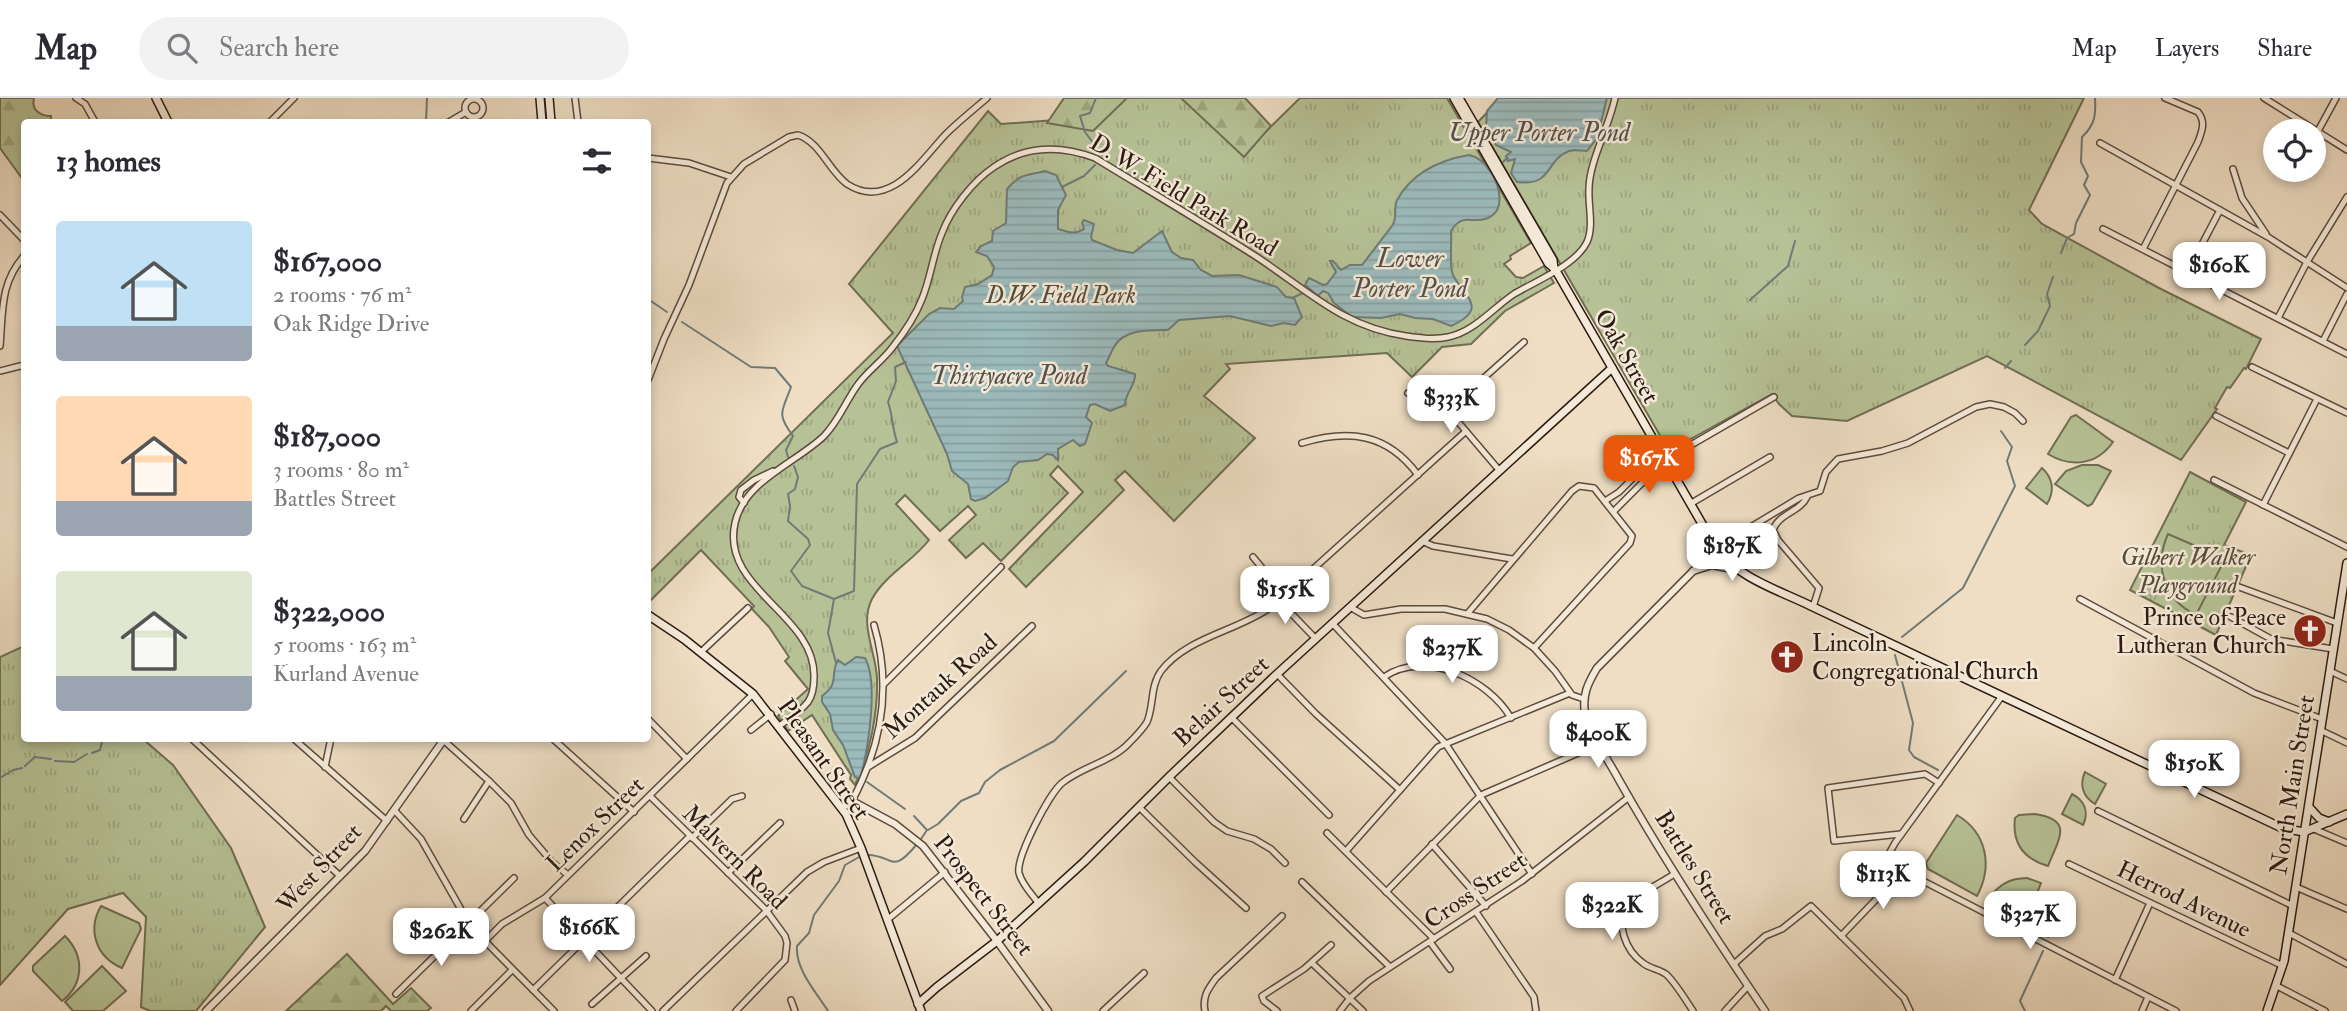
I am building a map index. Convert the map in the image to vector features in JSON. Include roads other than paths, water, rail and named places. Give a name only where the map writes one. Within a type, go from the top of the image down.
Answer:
[{"type":"main road","points":[[156,98],[167,119]]},
{"type":"main road","points":[[540,98],[542,119]]},
{"type":"main road","points":[[549,98],[551,119]]},
{"type":"main road","name":"Oak Street","points":[[1457,98],[1529,224],[1548,263],[1555,269],[1716,548],[1738,570],[2277,826],[2304,832]]},
{"type":"main road","name":"Belair Street","points":[[920,1007],[1039,904],[1315,638],[1612,368]]},
{"type":"main road","name":"North Main Street","points":[[2267,1011],[2283,966],[2289,933],[2337,623],[2344,605],[2347,564]]},
{"type":"main road","name":"Pleasant Street","points":[[651,617],[701,652],[753,694],[842,808],[862,852],[920,1007]]},
{"type":"main road","points":[[2309,806],[2316,816],[2330,822]]},
{"type":"main road","points":[[2304,832],[2347,814]]},
{"type":"street","points":[[76,98],[85,104],[93,119]]},
{"type":"street","points":[[273,119],[294,98]]},
{"type":"street","points":[[575,98],[578,119]]},
{"type":"street","points":[[651,372],[689,285],[720,199],[731,177],[748,162],[797,135],[807,139],[848,184],[866,191],[885,190],[902,182],[953,127],[987,98]]},
{"type":"street","name":"D. W. Field Park Road","points":[[779,726],[811,696],[814,681],[812,662],[801,637],[740,563],[733,544],[735,522],[744,503],[758,487],[828,432],[859,383],[902,334],[923,297],[942,233],[968,192],[994,167],[1028,152],[1051,148],[1071,149],[1095,158],[1250,253],[1340,316],[1377,331],[1425,339],[1448,337],[1464,332],[1500,304],[1578,254],[1588,237],[1589,180],[1618,98]]},
{"type":"street","points":[[2143,249],[2198,142],[2203,122],[2198,112],[2165,98]]},
{"type":"street","points":[[2264,98],[2272,100],[2300,119]]},
{"type":"street","points":[[2325,119],[2336,98]]},
{"type":"street","points":[[454,119],[466,112]]},
{"type":"street","points":[[2326,136],[2347,150]]},
{"type":"street","points":[[2100,143],[2268,237],[2347,288]]},
{"type":"street","points":[[651,158],[690,163],[731,177]]},
{"type":"street","points":[[2233,169],[2242,198],[2268,237]]},
{"type":"street","points":[[2278,318],[2307,262],[2347,197]]},
{"type":"street","points":[[2188,271],[2220,210]]},
{"type":"street","points":[[0,215],[21,237]]},
{"type":"street","points":[[2103,229],[2347,354]]},
{"type":"street","points":[[0,346],[6,287],[9,276],[21,260]]},
{"type":"street","points":[[2323,341],[2347,294]]},
{"type":"street","points":[[1448,410],[1524,342]]},
{"type":"street","points":[[0,371],[21,366]]},
{"type":"street","points":[[2252,367],[2347,413]]},
{"type":"street","points":[[1408,393],[1448,410],[1499,470]]},
{"type":"street","points":[[1614,511],[1665,460],[1774,397]]},
{"type":"street","points":[[2263,505],[2317,399]]},
{"type":"street","points":[[1350,607],[1364,615],[1426,607],[1468,613],[1487,619],[1509,630],[1534,649],[1555,671],[1570,693],[1584,699],[1586,687],[1597,668],[1689,573],[1716,548],[1803,496],[1821,491],[1826,472],[1838,459],[1908,443],[1976,407],[1990,404],[2004,407],[2023,421]]},
{"type":"street","points":[[2216,416],[2289,453]]},
{"type":"street","points":[[1039,904],[1023,883],[1019,863],[1051,796],[1060,785],[1129,744],[1146,722],[1153,687],[1161,671],[1173,659],[1198,643],[1257,617],[1283,598],[1465,432]]},
{"type":"street","points":[[1302,443],[1339,434],[1362,436],[1380,442],[1396,453],[1418,475]]},
{"type":"street","points":[[1605,501],[1619,492],[1660,451]]},
{"type":"street","points":[[1690,504],[1770,457]]},
{"type":"street","points":[[744,503],[738,495],[743,487],[785,465]]},
{"type":"street","points":[[2214,481],[2347,547]]},
{"type":"street","points":[[1468,613],[1572,491],[1579,486],[1594,488],[1632,536],[1630,543],[1534,649]]},
{"type":"street","points":[[1807,497],[1802,505],[1777,521],[1773,530],[1819,587],[1813,607]]},
{"type":"street","points":[[1422,541],[1433,546],[1513,559]]},
{"type":"street","points":[[1253,557],[1277,586],[1286,608],[1315,638]]},
{"type":"street","points":[[1689,573],[1713,565],[1738,570]]},
{"type":"street","points":[[884,684],[1001,567]]},
{"type":"street","points":[[2239,587],[2337,623]]},
{"type":"street","points":[[2080,599],[2254,693],[2322,719]]},
{"type":"street","points":[[701,652],[748,608]]},
{"type":"street","points":[[2231,617],[2271,639],[2333,649]]},
{"type":"street","points":[[1332,623],[1445,743],[1532,874]]},
{"type":"street","points":[[842,808],[852,801],[868,767],[879,723],[884,684],[882,654],[874,625]]},
{"type":"street","name":"Montauk Road","points":[[868,767],[915,738],[1032,626]]},
{"type":"street","points":[[1384,677],[1413,667],[1450,670],[1487,690],[1511,718]]},
{"type":"street","points":[[2330,671],[2347,680]]},
{"type":"street","points":[[1277,674],[1316,714],[1400,790]]},
{"type":"street","points":[[1346,851],[1436,749],[1570,693]]},
{"type":"street","name":"Lenox Street","points":[[485,941],[502,924],[545,898],[753,694]]},
{"type":"street","points":[[2002,696],[1901,834],[1889,857],[1899,869],[2176,1011]]},
{"type":"street","name":"Battles Street","points":[[1584,699],[1586,716],[1629,797],[1674,874],[1765,1011]]},
{"type":"street","points":[[751,730],[771,714]]},
{"type":"street","points":[[1231,717],[1329,815]]},
{"type":"street","points":[[651,722],[687,759]]},
{"type":"street","points":[[2320,730],[2347,743]]},
{"type":"street","points":[[195,742],[340,876]]},
{"type":"street","points":[[297,742],[387,821]]},
{"type":"street","points":[[325,767],[330,742]]},
{"type":"street","name":"West Street","points":[[206,1011],[365,851],[441,742]]},
{"type":"street","points":[[446,742],[511,803],[529,835],[552,862],[568,875]]},
{"type":"street","points":[[556,742],[634,812]]},
{"type":"street","points":[[1386,892],[1480,795],[1599,744]]},
{"type":"street","points":[[1901,834],[1834,841],[1828,788],[1925,774],[1939,783]]},
{"type":"street","points":[[1169,777],[1223,828],[1254,839],[1271,849],[1285,863]]},
{"type":"street","points":[[464,819],[489,780]]},
{"type":"street","name":"Malvern Road","points":[[650,796],[766,910],[785,936],[787,953],[777,970],[736,1011]]},
{"type":"street","points":[[533,990],[691,837],[732,799],[741,796]]},
{"type":"street","name":"Cross Street","points":[[1340,1011],[1350,998],[1390,967],[1532,874],[1629,797]]},
{"type":"street","name":"Prospect Street","points":[[852,801],[895,824],[919,842],[945,872],[1048,1011]]},
{"type":"street","points":[[1139,807],[1245,908]]},
{"type":"street","points":[[394,810],[421,839],[468,923],[554,1011]]},
{"type":"street","points":[[2098,811],[2293,906]]},
{"type":"street","points":[[728,873],[780,823]]},
{"type":"street","points":[[2314,829],[2347,843]]},
{"type":"street","points":[[1327,833],[1432,941],[1450,969]]},
{"type":"street","points":[[1432,844],[1486,906]]},
{"type":"street","points":[[663,1011],[807,872],[824,862],[862,852]]},
{"type":"street","name":"Herrod Avenue","points":[[2069,864],[2283,966]]},
{"type":"street","points":[[1841,936],[1886,889],[1899,869]]},
{"type":"street","points":[[887,920],[945,872]]},
{"type":"street","points":[[1674,874],[1629,905],[1622,918],[1622,932],[1640,962],[1669,977],[1693,1011]]},
{"type":"street","points":[[396,994],[514,878]]},
{"type":"street","points":[[1302,883],[1390,967]]},
{"type":"street","points":[[2296,887],[2347,909]]},
{"type":"street","points":[[545,898],[652,1011]]},
{"type":"street","points":[[2115,980],[2150,903]]},
{"type":"street","points":[[1734,964],[1765,936],[1776,932],[1811,906],[1899,992],[1910,1011]]},
{"type":"street","points":[[1476,912],[1536,1001],[1536,1011]]},
{"type":"street","points":[[1205,1011],[1203,1001],[1216,978],[1282,916]]},
{"type":"street","points":[[2289,933],[2347,964]]},
{"type":"street","points":[[1277,1011],[1264,1001],[1262,996],[1312,962],[1331,945]]},
{"type":"street","points":[[592,1004],[619,977],[646,956]]},
{"type":"street","points":[[1312,962],[1363,1011]]},
{"type":"street","points":[[471,1011],[512,970]]},
{"type":"street","points":[[1104,1011],[1144,972]]},
{"type":"street","points":[[1725,1011],[1748,986]]},
{"type":"street","points":[[2277,986],[2325,1011]]},
{"type":"street","points":[[2142,1011],[2148,997]]},
{"type":"street","points":[[791,1000],[795,1011]]},
{"type":"street","points":[[911,1011],[920,1007]]},
{"type":"water","name":"Upper Porter Pond","points":[[1498,98],[1607,98],[1597,138],[1587,151],[1569,151],[1561,155],[1537,181],[1517,182],[1511,173],[1515,159],[1508,161],[1506,156],[1511,152],[1496,145],[1486,128],[1487,111]]},
{"type":"water","name":"Lower Porter Pond","points":[[1469,155],[1476,157],[1490,171],[1500,198],[1492,216],[1480,220],[1463,220],[1451,231],[1453,275],[1471,302],[1472,308],[1463,320],[1451,326],[1433,319],[1400,314],[1381,318],[1352,317],[1334,303],[1328,293],[1323,291],[1318,296],[1305,285],[1309,278],[1323,285],[1327,284],[1336,272],[1330,261],[1341,270],[1350,265],[1362,265],[1394,223],[1397,200],[1411,182],[1437,164]]},
{"type":"water","name":"Thirtyacre Pond","points":[[1045,171],[1056,175],[1066,195],[1058,210],[1058,229],[1078,232],[1084,229],[1084,220],[1094,224],[1092,240],[1133,253],[1162,231],[1172,252],[1181,258],[1193,260],[1201,270],[1212,276],[1239,275],[1277,287],[1286,297],[1294,298],[1302,317],[1295,325],[1284,323],[1271,326],[1230,316],[1179,320],[1168,330],[1138,332],[1124,337],[1118,341],[1106,363],[1135,374],[1125,405],[1110,411],[1095,404],[1090,405],[1086,417],[1092,423],[1085,444],[1080,446],[1073,440],[1058,449],[1058,460],[1047,454],[1038,460],[1019,462],[1013,467],[1008,481],[985,498],[975,501],[971,499],[968,484],[952,471],[947,454],[897,346],[929,314],[940,308],[954,309],[963,301],[965,287],[978,284],[992,275],[994,267],[987,256],[976,252],[981,246],[992,241],[993,231],[1006,223],[1007,189],[1020,178]]},
{"type":"water","points":[[856,657],[865,658],[869,669],[872,700],[869,735],[860,779],[855,777],[843,745],[833,730],[830,714],[822,702],[822,696],[833,682],[838,660],[845,665]]},
{"type":"waterway","points":[[426,119],[427,98]]},
{"type":"waterway","points":[[1096,98],[1090,113],[1080,116],[1085,132],[1102,155]]},
{"type":"waterway","points":[[2061,253],[2067,238],[2074,234],[2076,223],[2090,195],[2084,185],[2088,176],[2081,162],[2082,137],[2094,119],[2095,98]]},
{"type":"waterway","points":[[1503,162],[1508,158]]},
{"type":"waterway","points":[[1062,187],[1084,176],[1095,165]]},
{"type":"waterway","points":[[1750,300],[1788,266],[1795,241]]},
{"type":"waterway","points":[[2025,345],[2038,331],[2050,306],[2047,294],[2053,277]]},
{"type":"waterway","points":[[1292,298],[1303,293]]},
{"type":"waterway","points":[[651,301],[667,312]]},
{"type":"waterway","points":[[682,322],[751,367],[775,368],[791,387],[782,412],[784,422],[793,436],[786,450],[788,457]]},
{"type":"waterway","points":[[2005,368],[2011,361]]},
{"type":"waterway","points":[[836,663],[828,633],[834,599],[854,591],[857,484],[880,449],[897,442],[888,402],[896,381],[895,367],[906,362]]},
{"type":"waterway","points":[[1902,637],[1963,588],[2015,486],[2007,461],[2012,447],[2001,431]]},
{"type":"waterway","points":[[794,466],[798,477],[795,489],[788,494],[788,521],[808,539],[810,545],[791,571],[802,586],[834,599]]},
{"type":"waterway","points":[[1895,655],[1913,723],[1909,750],[1914,757],[1938,770]]},
{"type":"waterway","points":[[928,830],[961,801],[979,793],[985,782],[1000,770],[1054,741],[1126,671]]},
{"type":"waterway","points":[[92,753],[100,750],[102,742]]},
{"type":"waterway","points":[[55,761],[74,762],[87,754]]},
{"type":"waterway","points":[[25,766],[35,757],[51,759]]},
{"type":"waterway","points":[[0,778],[22,768]]},
{"type":"waterway","points":[[867,782],[905,809]]},
{"type":"waterway","points":[[914,816],[927,830],[921,839]]},
{"type":"waterway","points":[[866,855],[896,862],[902,860],[917,844]]},
{"type":"waterway","points":[[828,1011],[803,972],[797,946],[809,933],[814,915],[839,881],[845,865],[861,856]]},
{"type":"waterway","points":[[2048,937],[2054,915],[2050,892]]},
{"type":"waterway","points":[[2025,1011],[2020,1001],[2043,951]]},
{"type":"place","name":"Prince of Peace Lutheran Church","points":[[2310,631]]},
{"type":"place","name":"Lincoln Congregational Church","points":[[1787,657]]},
{"type":"park label","name":"D.W. Field Park","points":[[1061,295]]},
{"type":"park label","name":"Gilbert Walker Playground","points":[[2188,571]]}]
